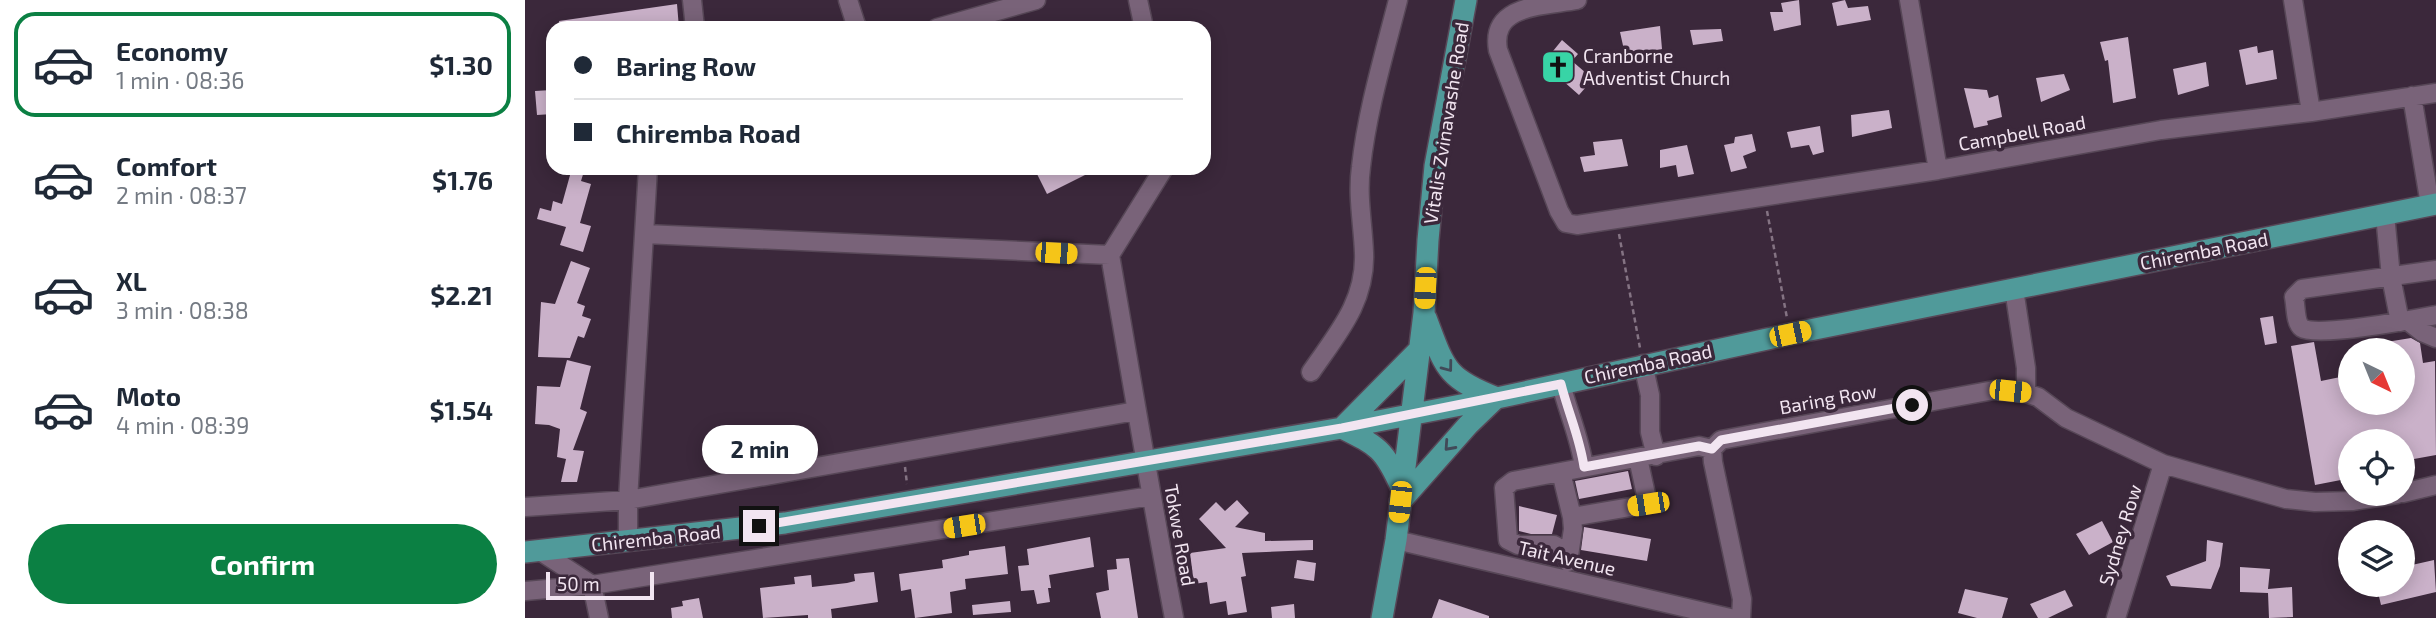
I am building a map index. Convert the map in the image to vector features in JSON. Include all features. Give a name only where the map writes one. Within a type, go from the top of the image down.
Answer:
[{"type":"main road","name":"Vitalis Zvinavashe Road","points":[[1382,618],[1396,540],[1420,349],[1435,166],[1466,0]]},
{"type":"main road","name":"Chiremba Road","points":[[533,551],[785,523],[1342,428],[1497,398],[1643,364],[2433,204]]},
{"type":"main road","points":[[1420,349],[1342,428],[1381,450],[1389,460],[1401,494],[1497,398],[1467,386],[1454,375],[1443,361],[1424,313]]},
{"type":"street","points":[[692,0],[694,21]]},
{"type":"street","points":[[848,0],[855,21]]},
{"type":"street","points":[[962,21],[1036,0]]},
{"type":"street","points":[[1138,0],[1143,21]]},
{"type":"street","points":[[1311,372],[1353,311],[1360,283],[1364,255],[1360,172],[1364,140],[1398,0]]},
{"type":"street","name":"Campbell Road","points":[[1577,0],[1518,10],[1499,26],[1496,37],[1498,50],[1559,211],[1566,223],[1577,225],[1938,170],[2161,130],[2311,112],[2436,93]]},
{"type":"street","points":[[1909,0],[1938,170]]},
{"type":"street","points":[[2293,0],[2311,112]]},
{"type":"street","points":[[2412,96],[2433,204]]},
{"type":"street","points":[[628,540],[628,500],[649,175]]},
{"type":"street","points":[[645,234],[1110,255],[1160,175]]},
{"type":"street","points":[[2385,215],[2391,276],[2404,321],[2436,338]]},
{"type":"street","name":"Tokwe Road","points":[[1110,255],[1174,618]]},
{"type":"street","points":[[2436,270],[2302,289],[2294,298],[2298,324],[2304,330],[2318,331],[2436,315]]},
{"type":"street","points":[[2014,289],[2026,368],[2026,393]]},
{"type":"street","points":[[1572,517],[1648,504],[1650,395],[1643,364]]},
{"type":"street","points":[[1561,384],[1581,445],[1584,467]]},
{"type":"street","name":"Baring Row","points":[[1568,553],[1554,545],[1518,545],[1508,540],[1504,488],[1513,481],[1699,446],[1712,449],[1721,440],[1994,390],[2038,397],[2066,418],[2163,464],[2286,499],[2338,501]]},
{"type":"street","points":[[525,507],[628,500],[1136,411]]},
{"type":"street","points":[[1712,449],[1742,599],[1741,618]]},
{"type":"street","name":"Sydney Row","points":[[2116,618],[2163,464]]},
{"type":"street","points":[[1561,472],[1573,529],[1568,553],[1568,580]]},
{"type":"street","points":[[2415,490],[2436,485]]},
{"type":"street","name":"Chiremba Road","points":[[525,591],[592,585],[1151,496]]},
{"type":"street","name":"Tait Avenue","points":[[1396,540],[1730,618]]},
{"type":"street","points":[[533,551],[592,585],[599,618]]},
{"type":"path","points":[[1764,197],[1790,334]]},
{"type":"path","points":[[1617,221],[1643,364]]},
{"type":"path","points":[[903,452],[909,502]]},
{"type":"building","points":[[1799,0],[1801,25],[1774,31],[1770,12],[1783,12],[1781,3]]},
{"type":"building","points":[[1845,0],[1848,8],[1868,6],[1871,20],[1837,26],[1832,3]]},
{"type":"building","points":[[677,4],[678,21],[559,21]]},
{"type":"building","points":[[1660,26],[1662,49],[1644,55],[1647,62],[1626,59],[1620,32]]},
{"type":"building","points":[[1721,29],[1723,41],[1693,45],[1690,30]]},
{"type":"building","points":[[2128,37],[2136,98],[2113,103],[2108,60],[2105,61],[2100,42]]},
{"type":"building","name":"Cranborne Adventist Church","points":[[1562,40],[1578,54],[1572,61],[1593,79],[1579,95],[1545,65]]},
{"type":"building","points":[[2257,46],[2258,53],[2273,50],[2277,79],[2246,85],[2239,50]]},
{"type":"building","points":[[2206,62],[2209,86],[2178,95],[2173,69]]},
{"type":"building","points":[[2064,74],[2070,90],[2041,102],[2036,78]]},
{"type":"building","points":[[1964,88],[1987,90],[1989,98],[1998,95],[2002,117],[1987,121],[1988,125],[1974,128]]},
{"type":"building","points":[[546,90],[546,114],[537,115],[535,91]]},
{"type":"building","points":[[1889,110],[1892,128],[1852,137],[1851,115]]},
{"type":"building","points":[[1820,126],[1824,152],[1813,155],[1809,145],[1791,148],[1787,132]]},
{"type":"building","points":[[1752,134],[1756,151],[1743,156],[1747,168],[1731,172],[1724,145],[1734,143],[1735,137]]},
{"type":"building","points":[[1622,139],[1628,166],[1584,172],[1580,157],[1595,155],[1593,142]]},
{"type":"building","points":[[1687,145],[1694,174],[1678,177],[1676,165],[1660,168],[1660,150]]},
{"type":"building","points":[[570,175],[583,175],[581,181],[591,184],[580,223],[591,226],[583,252],[560,245],[566,227],[537,219],[540,208],[551,211],[553,201],[562,204]]},
{"type":"building","points":[[1038,175],[1085,175],[1047,194]]},
{"type":"building","points":[[571,261],[590,268],[577,303],[585,306],[582,316],[591,319],[584,338],[578,336],[570,358],[538,357],[541,302],[555,304]]},
{"type":"building","points":[[2273,316],[2277,343],[2265,345],[2260,318]]},
{"type":"building","points":[[2415,340],[2420,343],[2423,363],[2435,361],[2436,455],[2415,459],[2415,429],[2338,429],[2338,481],[2315,485],[2291,346],[2314,342],[2321,381],[2338,377],[2338,415],[2415,415]]},
{"type":"building","points":[[567,360],[591,366],[580,409],[587,412],[573,450],[584,451],[577,482],[561,482],[566,459],[557,457],[560,429],[535,424],[537,386],[560,387]]},
{"type":"building","points":[[1628,471],[1632,489],[1579,499],[1575,481]]},
{"type":"building","points":[[1237,500],[1249,513],[1235,527],[1265,533],[1265,541],[1313,540],[1313,550],[1242,553],[1246,576],[1241,577],[1247,612],[1228,615],[1226,601],[1210,604],[1207,582],[1194,584],[1190,553],[1226,548],[1199,519],[1216,502],[1225,511]]},
{"type":"building","points":[[1519,506],[1557,515],[1552,534],[1519,531]]},
{"type":"building","points":[[2102,521],[2113,542],[2089,555],[2076,534]]},
{"type":"building","points":[[1584,527],[1651,539],[1647,561],[1581,550]]},
{"type":"building","points":[[1090,537],[1094,567],[1049,575],[1050,602],[1037,604],[1034,590],[1021,591],[1018,566],[1029,565],[1027,549]]},
{"type":"building","points":[[2207,540],[2223,543],[2220,566],[2211,589],[2171,586],[2166,576],[2206,561]]},
{"type":"building","points":[[1005,546],[1008,574],[965,579],[966,589],[950,592],[952,613],[915,618],[911,589],[901,591],[899,574],[943,568],[942,560],[969,555],[969,551]]},
{"type":"building","points":[[1129,558],[1138,618],[1101,618],[1096,593],[1109,590],[1107,570],[1117,569],[1116,559]]},
{"type":"building","points":[[1297,560],[1316,563],[1314,581],[1294,578]]},
{"type":"building","points":[[2434,560],[2436,592],[2415,597],[2415,564]]},
{"type":"building","points":[[2240,567],[2270,569],[2268,589],[2292,587],[2293,617],[2269,618],[2268,593],[2240,592]]},
{"type":"building","points":[[874,572],[878,602],[831,609],[832,618],[808,618],[808,615],[763,618],[760,588],[795,584],[794,577],[811,575],[812,587],[847,583],[855,581],[854,574]]},
{"type":"building","points":[[1965,589],[2008,598],[2002,618],[1977,618],[1958,613]]},
{"type":"building","points":[[2065,590],[2073,606],[2048,618],[2038,618],[2030,604]]},
{"type":"building","points":[[2379,597],[2415,597],[2381,605]]},
{"type":"building","points":[[699,598],[703,618],[672,618],[671,608],[683,606],[682,601]]},
{"type":"building","points":[[1439,599],[1489,616],[1489,618],[1432,618]]},
{"type":"building","points":[[1010,601],[1011,612],[973,615],[972,605]]},
{"type":"building","points":[[1294,604],[1295,618],[1272,618],[1271,607]]},
{"type":"place","name":"Cranborne Adventist Church","points":[[1558,67]]},
{"type":"route","points":[[759,526],[1342,428],[1561,384],[1581,445],[1584,467],[1656,456],[1699,446],[1712,449],[1721,440],[1912,405]]}]
